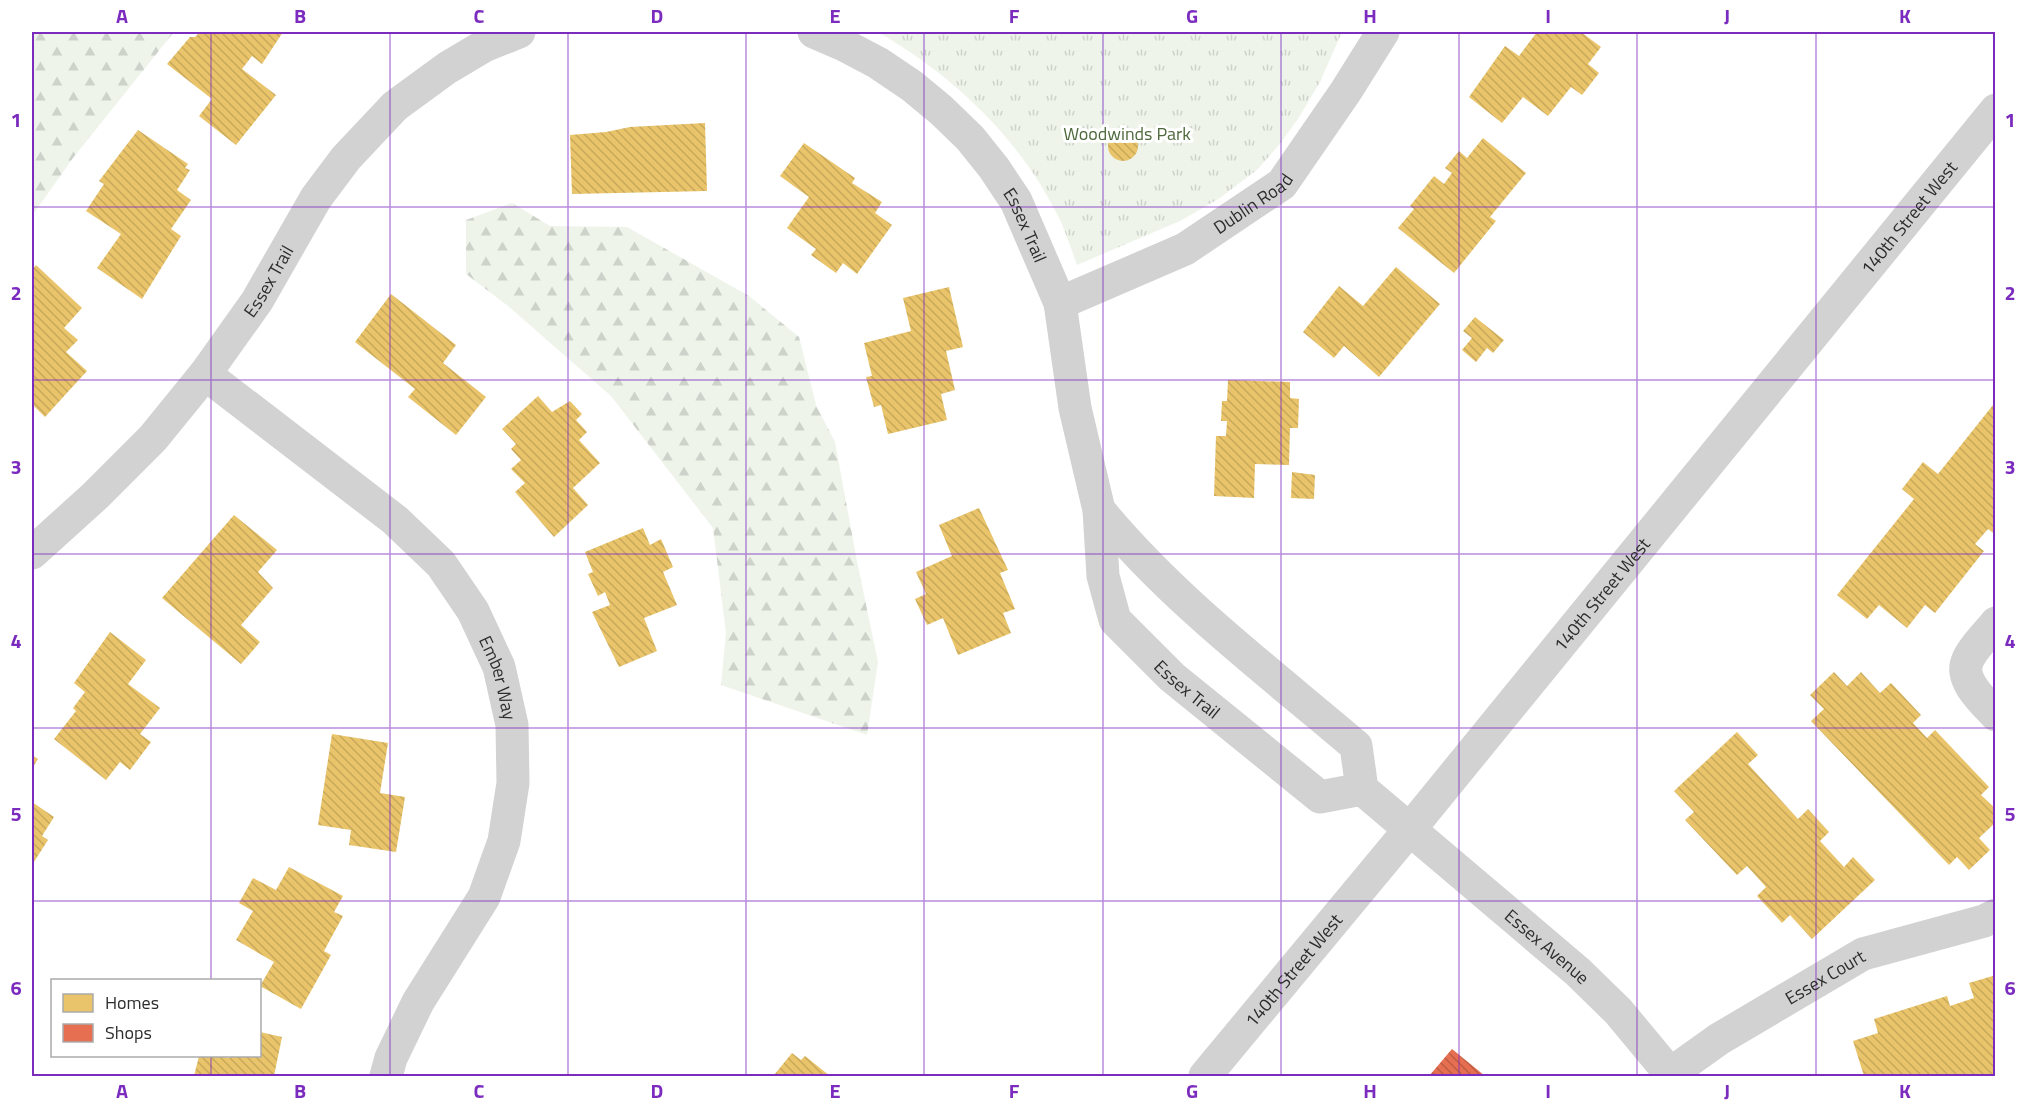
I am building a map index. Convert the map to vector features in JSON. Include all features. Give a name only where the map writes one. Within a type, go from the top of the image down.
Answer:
[{"type":"street","name":"Essex Trail","points":[[32,553],[95,496],[153,438],[205,374],[257,301],[316,198],[346,158],[395,106],[447,68],[484,46],[519,32]]},
{"type":"street","name":"Essex Trail","points":[[814,32],[878,63],[912,86],[941,110],[970,138],[1016,201],[1060,303],[1075,408],[1099,510],[1103,576],[1115,620],[1172,677],[1320,797],[1362,789],[1356,746],[1175,592],[1126,543],[1099,510]]},
{"type":"street","name":"Dublin Road","points":[[1060,303],[1185,249],[1282,184],[1346,91],[1383,32]]},
{"type":"street","name":"140th Street West","points":[[1205,1077],[1410,829],[1995,110]]},
{"type":"street","name":"Ember Way","points":[[205,374],[395,520],[441,564],[473,611],[499,667],[512,725],[513,783],[504,841],[484,897],[418,1002],[391,1058],[386,1077]]},
{"type":"street","points":[[1995,623],[1967,662],[1966,673],[1972,687],[1995,715]]},
{"type":"street","points":[[1362,789],[1410,829]]},
{"type":"street","name":"Essex Avenue","points":[[1410,829],[1578,972],[1618,1011],[1671,1075]]},
{"type":"street","name":"Essex Court","points":[[1671,1075],[1719,1039],[1863,954],[1984,921],[1995,915]]},
{"type":"green space","points":[[32,32],[174,32],[73,158],[32,216]]},
{"type":"green space","name":"Woodwinds Park","points":[[878,32],[1342,32],[1320,82],[1298,119],[1258,169],[1220,198],[1180,221],[1077,265],[1061,222],[1045,192],[1027,164],[1006,138],[984,113],[934,69]]},
{"type":"green space","points":[[512,203],[550,226],[627,227],[749,296],[799,337],[816,405],[835,442],[878,662],[867,735],[721,685],[726,633],[713,528],[611,396],[508,306],[466,274],[466,220]]},
{"type":"building: Homes","points":[[200,32],[283,32],[262,64],[252,56],[242,69],[276,95],[236,145],[199,116],[212,99],[167,64],[190,37],[195,37]]},
{"type":"building: Homes","points":[[1537,32],[1581,32],[1601,47],[1588,64],[1599,73],[1582,95],[1571,87],[1548,116],[1523,97],[1502,123],[1469,97],[1505,46],[1519,56]]},
{"type":"building: Homes","points":[[705,123],[707,191],[572,194],[570,135],[630,127]]},
{"type":"building: Homes","points":[[138,130],[188,164],[185,168],[190,170],[177,190],[191,200],[171,229],[181,236],[142,299],[97,268],[121,234],[86,211],[104,184],[99,181]]},
{"type":"building: Homes","points":[[1123,131],[1134,135],[1138,146],[1134,157],[1123,161],[1112,157],[1108,146],[1112,135]]},
{"type":"building: Homes","points":[[1483,138],[1526,173],[1490,217],[1496,221],[1454,273],[1398,228],[1414,209],[1410,206],[1434,176],[1444,184],[1452,173],[1445,168],[1459,151],[1467,158]]},
{"type":"building: Homes","points":[[804,143],[855,178],[852,183],[882,202],[875,213],[892,225],[857,274],[843,263],[836,273],[811,255],[816,249],[787,228],[809,197],[780,176]]},
{"type":"building: Homes","points":[[36,265],[82,308],[64,328],[78,340],[66,352],[87,371],[45,417],[32,404],[32,270]]},
{"type":"building: Homes","points":[[1396,267],[1440,304],[1379,377],[1344,346],[1334,358],[1303,332],[1339,286],[1363,306]]},
{"type":"building: Homes","points":[[949,287],[963,347],[946,351],[955,390],[941,394],[947,420],[888,434],[881,405],[874,407],[866,377],[872,376],[864,343],[911,331],[903,298]]},
{"type":"building: Homes","points":[[391,294],[456,345],[443,363],[486,397],[456,435],[408,397],[415,389],[355,342]]},
{"type":"building: Homes","points":[[1475,317],[1504,340],[1493,353],[1487,348],[1476,362],[1462,350],[1472,338],[1463,331]]},
{"type":"building: Homes","points":[[1228,380],[1290,382],[1290,398],[1299,399],[1298,428],[1290,428],[1289,465],[1255,464],[1254,498],[1214,496],[1216,436],[1226,436],[1227,421],[1221,421],[1222,401],[1227,401]]},
{"type":"building: Homes","points":[[538,396],[552,412],[570,401],[582,414],[576,420],[587,432],[579,440],[600,463],[573,488],[588,505],[554,537],[515,492],[525,483],[511,469],[521,460],[511,449],[516,444],[502,429]]},
{"type":"building: Homes","points":[[1993,405],[1996,407],[1996,535],[1988,529],[1975,544],[1984,551],[1935,613],[1925,605],[1907,628],[1879,605],[1867,619],[1837,595],[1914,499],[1902,489],[1923,462],[1938,474]]},
{"type":"building: Homes","points":[[1292,472],[1315,475],[1314,499],[1291,498]]},
{"type":"building: Homes","points":[[979,508],[1008,570],[1000,573],[1015,609],[1003,613],[1011,633],[958,655],[943,618],[927,625],[915,599],[926,594],[916,572],[952,556],[939,525]]},
{"type":"building: Homes","points":[[234,515],[277,550],[258,572],[273,588],[241,625],[260,642],[241,664],[162,598]]},
{"type":"building: Homes","points":[[643,528],[650,545],[661,539],[673,567],[663,572],[677,605],[644,618],[657,651],[619,667],[592,612],[610,605],[605,592],[598,596],[588,574],[593,572],[585,552]]},
{"type":"building: Homes","points":[[110,632],[146,660],[128,684],[160,708],[140,734],[151,742],[130,770],[120,762],[106,780],[54,739],[76,711],[73,708],[85,692],[74,683]]},
{"type":"building: Homes","points":[[1834,672],[1847,686],[1861,672],[1880,693],[1891,683],[1921,715],[1913,723],[1927,738],[1935,730],[1989,787],[1981,795],[1996,809],[1996,822],[1979,838],[1990,850],[1969,870],[1957,857],[1949,865],[1811,721],[1824,709],[1810,695]]},
{"type":"building: Homes","points":[[1737,732],[1758,755],[1748,764],[1798,819],[1808,809],[1829,832],[1820,841],[1844,867],[1853,857],[1875,880],[1812,939],[1790,915],[1782,923],[1757,896],[1766,887],[1747,866],[1737,875],[1685,820],[1694,812],[1674,791]]},
{"type":"building: Homes","points":[[332,734],[388,743],[380,793],[405,797],[396,852],[349,845],[351,830],[318,825]]},
{"type":"building: Homes","points":[[32,755],[38,759],[32,769]]},
{"type":"building: Homes","points":[[32,802],[54,817],[42,836],[48,840],[32,865]]},
{"type":"building: Homes","points":[[289,867],[343,896],[334,912],[343,916],[324,951],[331,955],[301,1009],[261,987],[274,962],[236,940],[253,911],[239,903],[253,878],[276,890]]},
{"type":"building: Homes","points":[[1996,975],[1996,1076],[1864,1076],[1853,1041],[1878,1033],[1874,1019],[1947,996],[1950,1006],[1974,998],[1969,983]]},
{"type":"building: Homes","points":[[261,1032],[282,1037],[274,1076],[194,1076],[199,1057],[261,1057]]},
{"type":"building: Homes","points":[[792,1053],[801,1060],[805,1056],[830,1076],[775,1076]]},
{"type":"building: Shops","points":[[1452,1049],[1485,1076],[1429,1076]]}]
